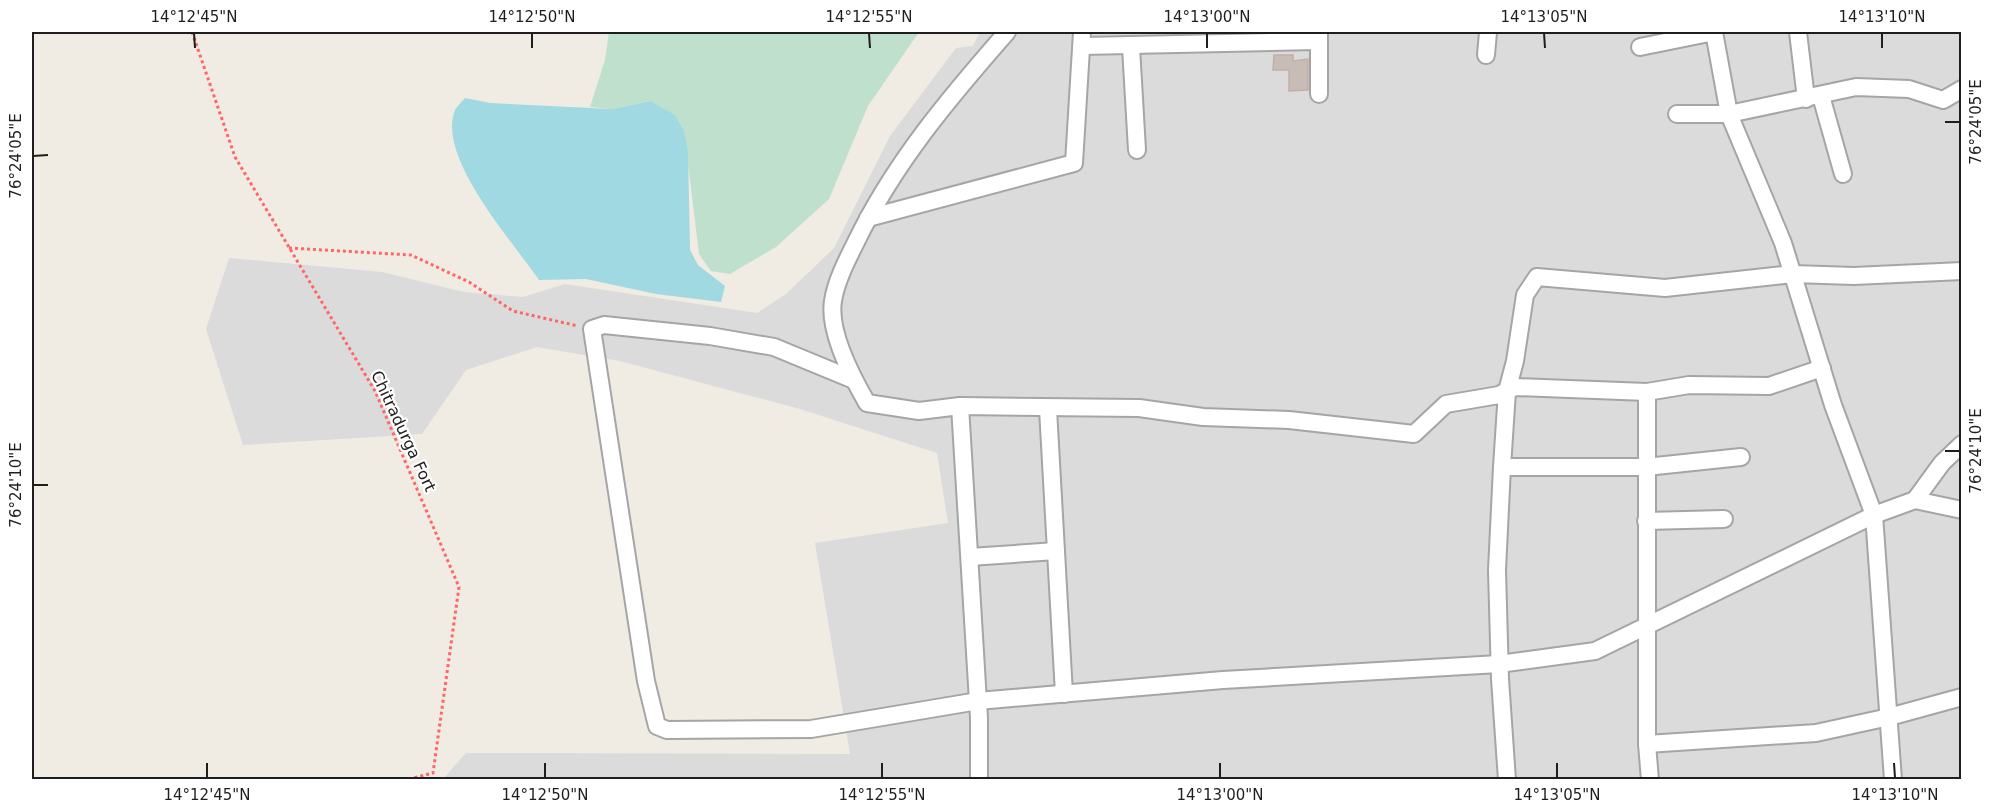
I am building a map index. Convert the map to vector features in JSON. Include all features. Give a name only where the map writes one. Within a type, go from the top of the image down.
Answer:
[{"type":"street","points":[[1007,32],[963,82],[908,152],[868,218],[848,259],[833,302],[839,345],[867,403],[919,411],[960,406],[1048,409],[1139,408],[1203,417],[1289,420],[1414,434],[1446,404],[1499,395],[1515,387],[1647,392],[1689,385],[1769,386],[1822,368]]},
{"type":"street","points":[[1486,55],[1488,32]]},
{"type":"street","points":[[1640,47],[1714,32],[1729,114],[1784,243],[1822,368],[1874,515],[1893,780]]},
{"type":"street","points":[[1798,32],[1814,97],[1844,174]]},
{"type":"street","points":[[868,218],[1074,163],[1083,39],[1131,47],[1318,36],[1319,94]]},
{"type":"street","points":[[1131,47],[1137,150]]},
{"type":"street","points":[[1677,114],[1729,114],[1856,87],[1909,89],[1942,100],[1962,89]]},
{"type":"street","points":[[1507,780],[1497,570],[1502,467],[1507,391],[1515,361],[1525,296],[1537,277],[1665,288],[1793,274],[1854,276],[1962,271]]},
{"type":"street","points":[[854,380],[774,347],[710,336],[604,325],[591,329],[646,681],[657,726],[667,730],[811,729],[978,701],[1223,680],[1500,664],[1595,651],[1874,515],[1915,500],[1954,459],[1962,444]]},
{"type":"street","points":[[1647,392],[1646,627],[1647,744],[1650,780]]},
{"type":"street","points":[[960,406],[978,701],[979,780]]},
{"type":"street","points":[[1048,409],[1064,694]]},
{"type":"street","points":[[1502,467],[1647,465],[1741,457]]},
{"type":"street","points":[[1915,500],[1962,510]]},
{"type":"street","points":[[1646,521],[1724,519]]},
{"type":"street","points":[[970,557],[1056,551]]},
{"type":"street","points":[[1647,744],[1816,733],[1889,717],[1962,697]]},
{"type":"path","name":"Chitradurga Fort","points":[[192,32],[235,157],[375,391],[459,587],[433,773],[405,780]]},
{"type":"path","points":[[289,248],[411,255],[470,282],[513,311],[591,329]]},
{"type":"shaded area","points":[[980,32],[1961,32],[1961,779],[443,779],[466,753],[850,754],[815,543],[948,523],[937,453],[800,409],[620,361],[537,347],[466,370],[422,434],[243,445],[206,329],[229,258],[382,272],[464,292],[523,297],[565,284],[757,313],[786,294],[834,248],[890,136],[956,48],[973,46]]},
{"type":"green space","points":[[609,32],[919,32],[868,106],[829,199],[776,247],[730,274],[711,271],[699,254],[684,131],[649,101],[612,109],[590,107],[605,60]]},
{"type":"water","points":[[465,98],[490,103],[612,109],[650,101],[675,115],[684,131],[688,152],[690,250],[698,265],[725,286],[721,302],[656,294],[586,279],[539,280],[481,200],[457,154],[452,132],[454,113]]},
{"type":"building","points":[[1274,55],[1293,55],[1293,61],[1308,59],[1308,90],[1289,91],[1289,70],[1273,70]]}]
